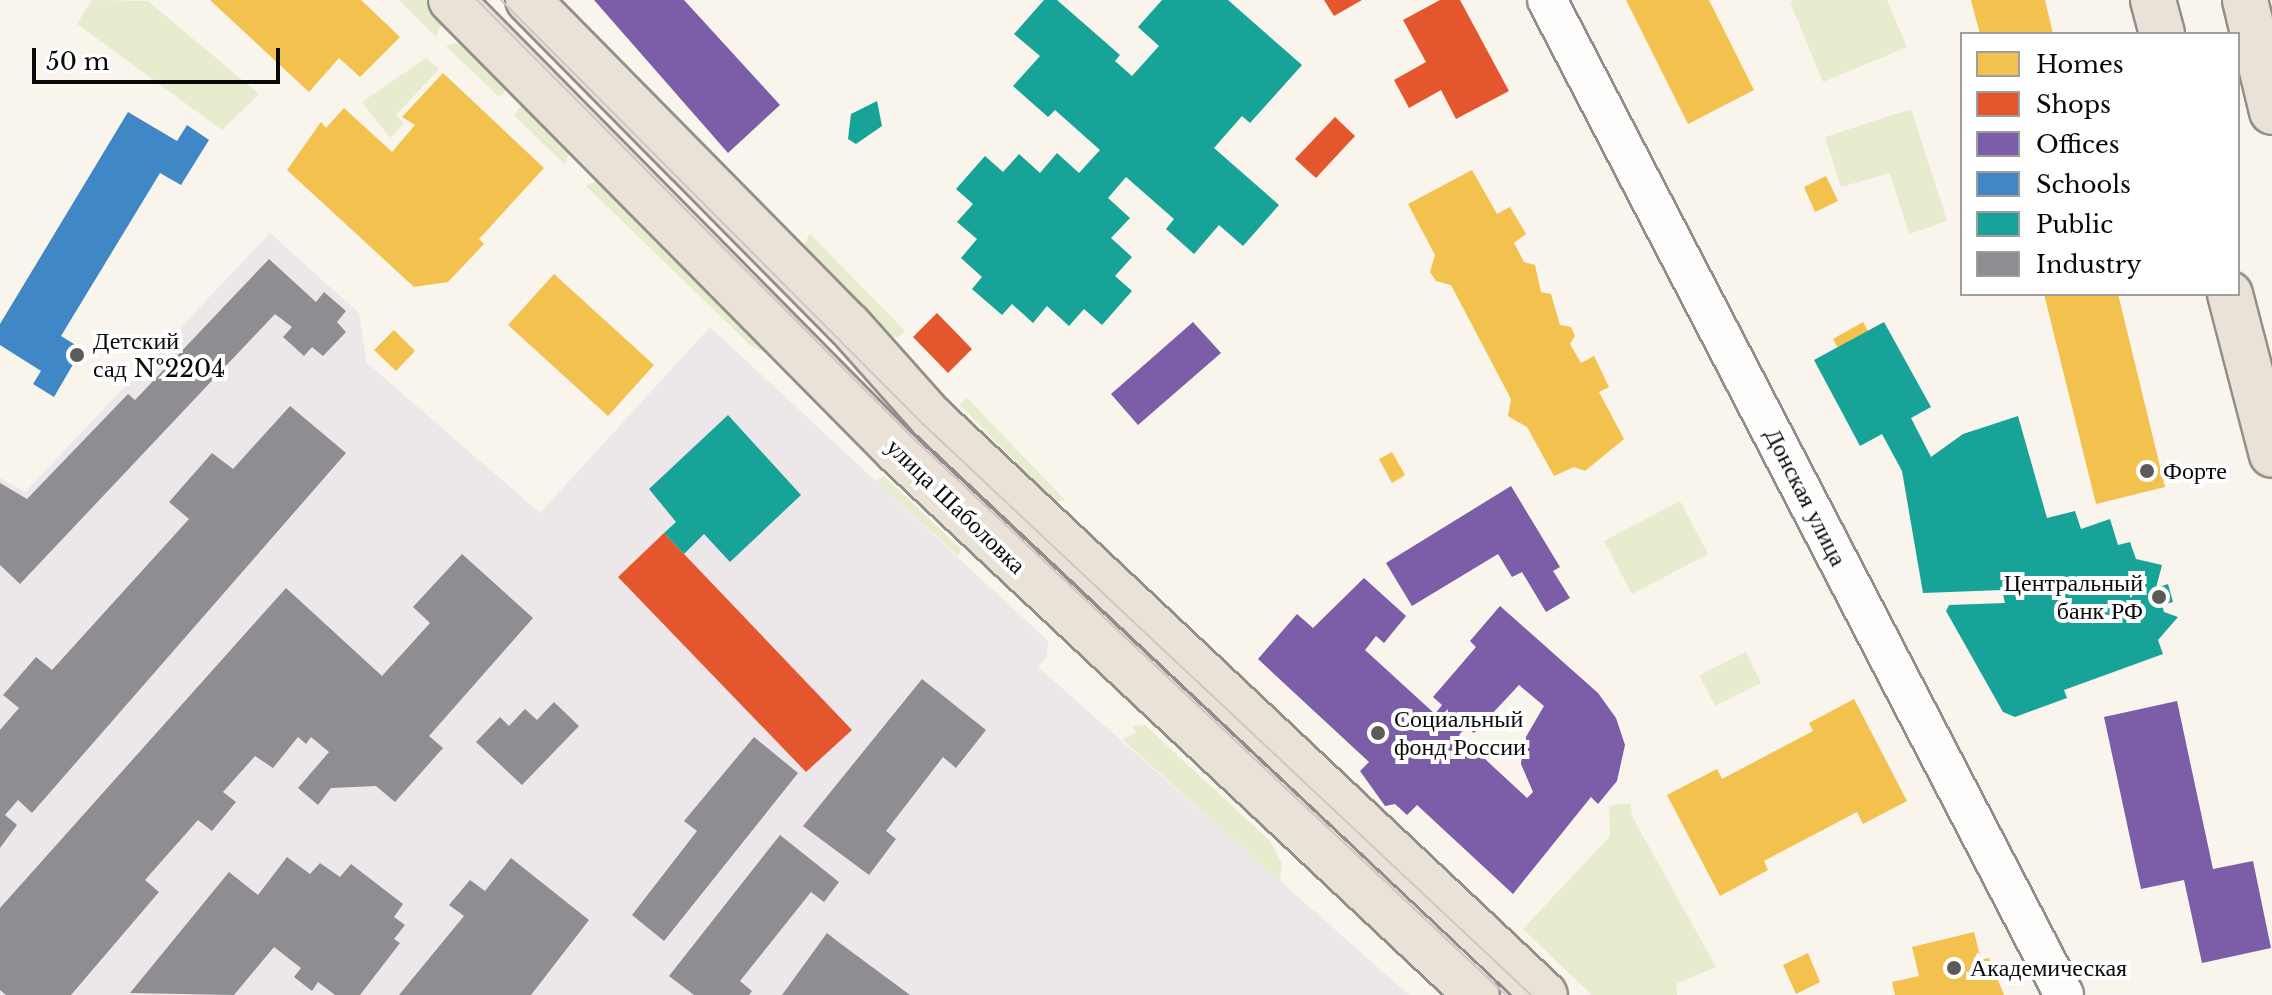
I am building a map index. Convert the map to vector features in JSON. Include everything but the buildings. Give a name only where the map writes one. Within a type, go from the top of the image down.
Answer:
[{"type":"main road","name":"улица Шаболовка","points":[[451,0],[897,451],[1477,995]]},
{"type":"main road","name":"улица Шаболовка","points":[[528,0],[849,325],[931,417],[1545,995]]},
{"type":"main road","points":[[2153,0],[2161,32]]},
{"type":"main road","points":[[2245,0],[2272,112]]},
{"type":"main road","points":[[2231,296],[2272,455]]},
{"type":"street","name":"Донская улица","points":[[1547,0],[2064,995]]},
{"type":"shaded area","points":[[270,233],[359,313],[367,363],[540,513],[710,327],[1048,641],[1047,656],[1038,667],[1409,995],[0,995],[0,478],[25,492]]},
{"type":"green space","points":[[92,0],[148,1],[259,94],[222,130],[77,24]]},
{"type":"green space","points":[[399,0],[426,0],[444,19],[436,37]]},
{"type":"green space","points":[[1887,0],[1907,47],[1823,82],[1790,2]]},
{"type":"green space","points":[[465,40],[511,86],[499,97],[446,46]]},
{"type":"green space","points":[[426,58],[439,69],[396,115],[404,123],[390,138],[362,102]]},
{"type":"green space","points":[[525,100],[571,147],[565,165],[514,115]]},
{"type":"green space","points":[[1911,109],[1947,221],[1909,234],[1890,173],[1841,187],[1825,137]]},
{"type":"green space","points":[[602,179],[773,353],[771,356],[750,345],[586,186]]},
{"type":"green space","points":[[810,234],[905,331],[899,337],[893,337],[807,251],[804,244]]},
{"type":"green space","points":[[966,398],[1066,501],[1054,501],[960,405]]},
{"type":"green space","points":[[884,476],[961,549],[958,556],[876,481]]},
{"type":"green space","points":[[1680,501],[1708,554],[1632,594],[1604,541]]},
{"type":"green space","points":[[1746,652],[1761,683],[1715,706],[1699,675]]},
{"type":"green space","points":[[1145,725],[1269,840],[1282,864],[1280,882],[1122,739],[1136,733],[1133,726]]},
{"type":"green space","points":[[1630,803],[1633,818],[1716,967],[1676,984],[1677,995],[1592,995],[1523,929],[1610,836],[1609,806]]},
{"type":"tram line","points":[[477,0],[912,437],[1506,995]]},
{"type":"tram line","points":[[501,0],[924,425],[1531,995]]},
{"type":"place","name":"Детский сад №2204","points":[[77,355]]},
{"type":"place","name":"Форте","points":[[2147,471]]},
{"type":"place","name":"Центральный банк РФ","points":[[2159,597]]},
{"type":"place","name":"Социальный фонд России","points":[[1378,733]]},
{"type":"place","name":"Академическая","points":[[1954,968]]}]
